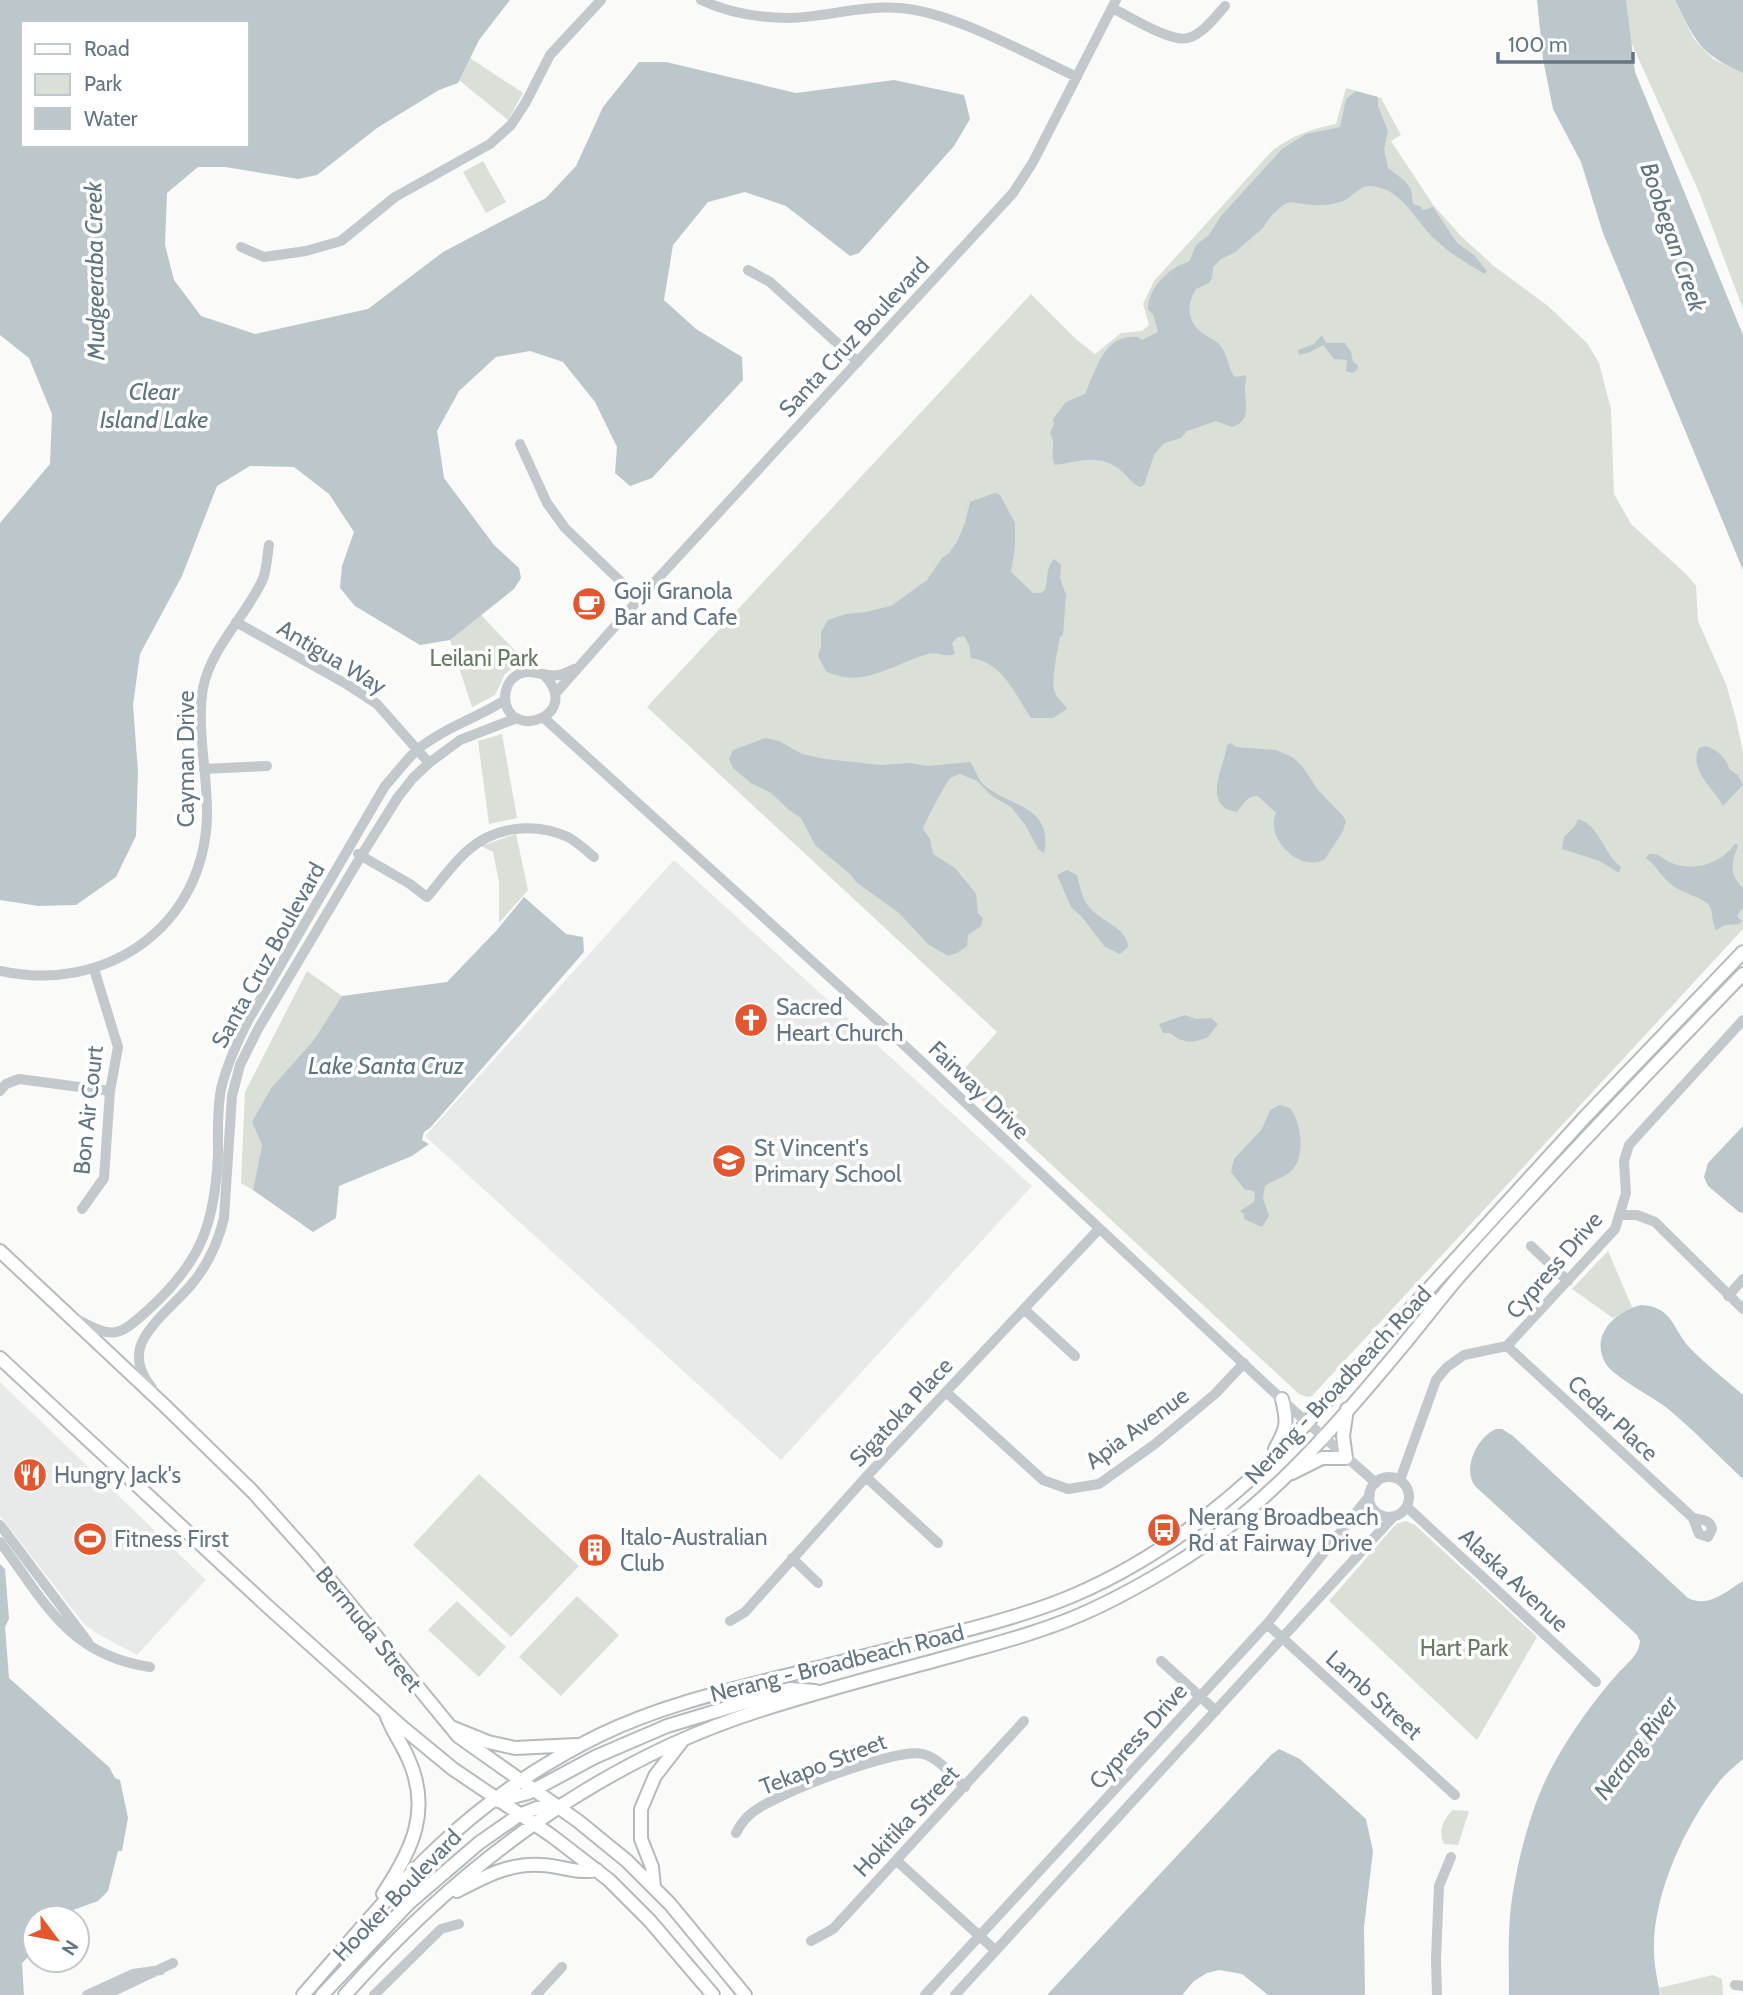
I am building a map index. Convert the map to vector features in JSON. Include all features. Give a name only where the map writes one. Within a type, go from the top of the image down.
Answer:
[{"type":"main road","name":"Nerang - Broadbeach Road","points":[[520,1781],[581,1745],[622,1725],[685,1702],[1017,1616],[1072,1596],[1139,1562],[1185,1532],[1224,1503],[1267,1465],[1586,1116],[1743,952]]},
{"type":"main road","name":"Nerang - Broadbeach Road","points":[[558,1807],[604,1779],[683,1739],[756,1712],[999,1643],[1082,1614],[1154,1578],[1196,1551],[1240,1518],[1322,1436],[1498,1233],[1743,974]]},
{"type":"main road","name":"Bermuda Street","points":[[0,1251],[162,1403],[276,1516],[313,1558],[447,1726],[476,1751],[609,1845],[653,1887],[745,1995]]},
{"type":"main road","name":"Bermuda Street","points":[[2,1361],[265,1604],[436,1756],[597,1870],[650,1920],[713,1995]]},
{"type":"main road","points":[[1267,1465],[1286,1430],[1282,1399]]},
{"type":"main road","points":[[1284,1476],[1322,1458],[1346,1458],[1343,1436],[1347,1408]]},
{"type":"main road","points":[[496,1800],[533,1791],[596,1757],[667,1726],[790,1689],[822,1692]]},
{"type":"main road","points":[[358,1932],[405,1861],[412,1846],[417,1822],[419,1802],[416,1779],[384,1710]]},
{"type":"main road","points":[[447,1726],[488,1742],[514,1748],[581,1745]]},
{"type":"main road","points":[[653,1887],[652,1867],[641,1839],[641,1809],[648,1787],[683,1739]]},
{"type":"main road","name":"Hooker Boulevard","points":[[303,1995],[431,1854],[520,1781]]},
{"type":"main road","points":[[322,1995],[419,1894],[479,1843],[519,1815],[537,1808],[558,1807]]},
{"type":"main road","name":"Hooker Boulevard","points":[[345,1995],[437,1901],[483,1862],[558,1807]]},
{"type":"main road","points":[[437,1901],[480,1878],[514,1866],[544,1865],[582,1873],[597,1870]]},
{"type":"street","points":[[241,247],[264,257],[306,251],[341,241],[394,197],[490,144],[511,125],[550,55],[601,0]]},
{"type":"street","points":[[701,0],[718,8],[741,13],[789,18],[902,4],[967,27],[1077,77]]},
{"type":"street","points":[[1114,4],[1173,38],[1188,38],[1205,28],[1225,6]]},
{"type":"street","name":"Santa Cruz Boulevard","points":[[555,694],[575,669],[1013,193],[1033,162],[1114,4]]},
{"type":"street","points":[[748,270],[771,282],[858,362]]},
{"type":"street","points":[[520,444],[547,503],[565,528],[639,599]]},
{"type":"street","name":"Cayman Drive","points":[[0,971],[16,975],[46,976],[94,970],[145,943],[176,911],[193,883],[204,846],[207,815],[201,704],[204,686],[210,667],[263,580],[270,545]]},
{"type":"street","name":"Antigua Way","points":[[236,622],[377,704],[429,763]]},
{"type":"street","points":[[542,674],[551,683],[555,694],[553,708],[544,718],[530,722],[517,718],[509,710],[505,700],[506,687],[515,676],[528,671],[558,675],[575,669]]},
{"type":"street","name":"Santa Cruz Boulevard","points":[[64,1312],[105,1333],[122,1331],[170,1288],[201,1243],[215,1202],[221,1093],[230,1057],[249,1019],[385,786],[417,750],[439,735],[480,716],[505,700]]},
{"type":"street","name":"Santa Cruz Boulevard","points":[[162,1403],[142,1372],[139,1350],[147,1335],[201,1273],[214,1249],[224,1218],[232,1096],[240,1065],[258,1028],[398,797],[429,763],[460,740],[517,718]]},
{"type":"street","name":"Fairway Drive","points":[[544,718],[888,1030],[1322,1436]]},
{"type":"street","points":[[204,769],[267,766]]},
{"type":"street","points":[[349,849],[410,884],[427,897],[467,852],[491,834],[518,828],[547,829],[571,838],[594,857]]},
{"type":"street","name":"Bon Air Court","points":[[82,1209],[104,1178],[110,1091],[118,1047],[94,970]]},
{"type":"street","name":"Cypress Drive","points":[[1400,1480],[1431,1389],[1441,1372],[1464,1355],[1507,1346],[1615,1229],[1626,1193],[1624,1161],[1629,1145],[1743,1020]]},
{"type":"street","points":[[0,1091],[6,1084],[19,1079],[110,1091]]},
{"type":"street","points":[[1620,1215],[1637,1214],[1655,1222],[1743,1309]]},
{"type":"street","name":"Sigatoka Place","points":[[730,1621],[745,1612],[866,1477],[1099,1229]]},
{"type":"street","points":[[201,1243],[214,1249]]},
{"type":"street","points":[[1531,1246],[1568,1281]]},
{"type":"street","points":[[1728,1296],[1743,1279]]},
{"type":"street","points":[[135,1322],[132,1332],[136,1337],[164,1309],[179,1299]]},
{"type":"street","points":[[1024,1309],[1075,1356]]},
{"type":"street","name":"Cedar Place","points":[[1507,1346],[1693,1518]]},
{"type":"street","name":"Apia Avenue","points":[[946,1392],[1043,1480],[1068,1489],[1099,1484],[1155,1444],[1215,1394],[1244,1363]]},
{"type":"street","points":[[1322,1436],[1376,1483]]},
{"type":"street","points":[[866,1477],[938,1543]]},
{"type":"street","points":[[1387,1477],[1400,1480],[1407,1487],[1409,1494],[1406,1507],[1393,1517],[1382,1516],[1376,1512],[1370,1502],[1370,1495],[1376,1483],[1387,1477]]},
{"type":"street","name":"Cypress Drive","points":[[926,1995],[1267,1624],[1370,1495]]},
{"type":"street","name":"Alaska Avenue","points":[[1406,1507],[1596,1682]]},
{"type":"street","name":"Cypress Drive","points":[[955,1995],[1393,1517]]},
{"type":"street","points":[[0,1525],[17,1556],[49,1600],[97,1651],[121,1661],[150,1667]]},
{"type":"street","points":[[0,1542],[17,1556]]},
{"type":"street","points":[[792,1558],[818,1583]]},
{"type":"street","name":"Lamb Street","points":[[1267,1624],[1455,1795]]},
{"type":"street","points":[[1161,1661],[1216,1711]]},
{"type":"street","name":"Hokitika Street","points":[[811,1941],[833,1929],[1024,1721]]},
{"type":"street","name":"Tekapo Street","points":[[736,1833],[744,1820],[775,1798],[828,1777],[902,1754],[915,1753],[932,1758],[965,1787]]},
{"type":"street","points":[[1437,1995],[1439,1886],[1451,1857]]},
{"type":"street","points":[[897,1861],[996,1950]]},
{"type":"street","points":[[374,1995],[441,1929],[459,1924]]},
{"type":"street","points":[[87,1995],[113,1987],[137,1973],[160,1970],[173,1963]]},
{"type":"street","points":[[536,1995],[562,1967]]},
{"type":"street","points":[[106,1995],[113,1987]]},
{"type":"shaded area","name":"St Vincent's Primary School","points":[[674,860],[1032,1186],[781,1460],[425,1136]]},
{"type":"shaded area","points":[[0,1382],[206,1580],[137,1655],[85,1625],[0,1516]]},
{"type":"green space","points":[[1626,0],[1675,0],[1694,39],[1713,59],[1743,73],[1743,309],[1699,192],[1630,40]]},
{"type":"green space","points":[[470,58],[523,93],[508,120],[459,80]]},
{"type":"green space","points":[[1346,88],[1381,98],[1401,135],[1391,141],[1434,206],[1461,236],[1495,267],[1548,306],[1587,343],[1599,363],[1611,409],[1614,494],[1631,524],[1696,586],[1698,621],[1726,684],[1736,719],[1743,752],[1743,929],[1312,1396],[1307,1397],[1299,1394],[957,1077],[997,1032],[647,707],[1031,294],[1095,354],[1121,333],[1142,331],[1149,325],[1143,304],[1154,281],[1272,151],[1302,133],[1336,124]]},
{"type":"green space","points":[[483,161],[506,202],[486,213],[463,172]]},
{"type":"green space","name":"Leilani Park","points":[[481,615],[524,660],[505,674],[495,695],[472,707],[450,640]]},
{"type":"green space","points":[[502,734],[517,818],[489,824],[478,741]]},
{"type":"green space","points":[[516,834],[528,890],[499,923],[499,882],[493,852],[481,846]]},
{"type":"green space","points":[[307,971],[342,996],[313,1041],[271,1088],[253,1122],[262,1145],[253,1190],[241,1183],[245,1092]]},
{"type":"green space","points":[[1608,1251],[1632,1307],[1613,1318],[1572,1289]]},
{"type":"green space","points":[[479,1474],[579,1566],[511,1637],[413,1545]]},
{"type":"green space","name":"Hart Park","points":[[1406,1521],[1415,1525],[1537,1637],[1477,1740],[1329,1601],[1396,1524]]},
{"type":"green space","points":[[577,1596],[619,1635],[561,1696],[519,1657]]},
{"type":"green space","points":[[457,1601],[506,1647],[479,1677],[428,1630]]},
{"type":"green space","points":[[1453,1810],[1469,1811],[1458,1845],[1444,1844],[1441,1835],[1444,1822]]},
{"type":"green space","points":[[1713,1975],[1722,1979],[1723,1995],[1661,1995],[1659,1988]]},
{"type":"water","name":"Clear Island Lake","points":[[0,0],[510,0],[479,40],[458,83],[439,90],[377,128],[317,175],[298,179],[225,167],[198,167],[167,193],[165,245],[174,280],[201,316],[255,334],[368,309],[443,252],[546,198],[576,166],[603,107],[639,62],[666,62],[796,93],[894,80],[964,95],[970,119],[954,146],[859,253],[850,256],[786,206],[745,192],[708,202],[673,245],[664,300],[696,329],[742,357],[743,380],[652,478],[630,486],[615,473],[617,447],[595,402],[563,362],[530,351],[496,357],[459,391],[437,431],[444,478],[494,545],[519,568],[521,578],[514,589],[450,640],[420,645],[355,606],[340,588],[342,566],[354,532],[329,494],[294,467],[250,466],[217,486],[182,576],[140,654],[133,705],[138,772],[136,836],[116,877],[76,905],[39,906],[0,900],[0,523],[50,464],[52,414],[29,358],[0,335]]},
{"type":"water","name":"Boobegan Creek","points":[[1537,0],[1626,0],[1635,72],[1743,335],[1743,570],[1603,233],[1581,162],[1553,109],[1543,59]]},
{"type":"water","points":[[1675,0],[1743,0],[1743,73],[1717,59],[1700,45]]},
{"type":"water","points":[[1356,91],[1378,97],[1378,106],[1388,131],[1384,149],[1388,168],[1411,189],[1413,204],[1423,210],[1433,207],[1457,243],[1474,255],[1487,271],[1485,274],[1441,245],[1400,199],[1382,188],[1363,187],[1343,201],[1329,205],[1290,202],[1283,205],[1263,228],[1213,267],[1212,278],[1209,283],[1196,289],[1190,306],[1193,323],[1220,345],[1233,375],[1246,375],[1246,409],[1242,421],[1232,427],[1216,421],[1164,443],[1154,455],[1144,485],[1140,487],[1119,469],[1103,461],[1088,460],[1055,465],[1050,433],[1053,419],[1066,402],[1085,394],[1109,347],[1126,337],[1138,337],[1142,340],[1158,332],[1153,314],[1148,310],[1151,296],[1162,278],[1190,260],[1196,245],[1209,235],[1221,216],[1282,149],[1306,134],[1340,127],[1346,99]]},
{"type":"water","points":[[1322,335],[1326,343],[1345,343],[1353,362],[1358,365],[1357,370],[1352,373],[1346,371],[1347,360],[1334,359],[1323,345],[1299,355],[1298,350],[1314,344]]},
{"type":"water","points":[[995,493],[1000,495],[1015,523],[1011,572],[1033,593],[1041,593],[1045,590],[1051,562],[1054,559],[1061,565],[1060,578],[1066,595],[1063,635],[1060,637],[1053,683],[1056,695],[1067,709],[1053,718],[1031,718],[1000,673],[992,666],[971,658],[964,636],[958,637],[952,643],[955,654],[952,655],[928,654],[878,673],[852,678],[826,671],[818,656],[821,632],[828,620],[891,606],[927,580],[957,542],[970,502]]},
{"type":"water","points":[[765,738],[779,741],[802,754],[825,759],[881,765],[909,763],[928,766],[970,762],[984,785],[1036,817],[1045,837],[1044,853],[1038,849],[1026,826],[1011,807],[992,796],[977,781],[960,774],[950,778],[923,829],[930,839],[933,854],[955,868],[976,894],[978,913],[983,918],[981,926],[968,935],[967,946],[948,956],[928,944],[899,913],[856,882],[815,845],[801,818],[771,793],[751,783],[733,768],[729,759],[733,750]]},
{"type":"water","points":[[1231,743],[1236,747],[1276,750],[1292,757],[1343,816],[1346,821],[1343,831],[1325,859],[1317,862],[1300,860],[1285,849],[1275,833],[1276,813],[1258,796],[1248,799],[1237,812],[1226,808],[1220,802],[1217,784],[1227,745]]},
{"type":"water","points":[[1705,746],[1721,755],[1743,785],[1723,806],[1697,764],[1699,748]]},
{"type":"water","points":[[1578,819],[1592,827],[1621,867],[1619,873],[1600,861],[1562,849],[1564,837]]},
{"type":"water","points":[[1735,844],[1738,845],[1733,873],[1743,888],[1743,907],[1737,916],[1742,921],[1716,930],[1708,904],[1673,886],[1646,858],[1649,854],[1655,854],[1669,862],[1687,867],[1705,865],[1722,857]]},
{"type":"water","points":[[1067,870],[1077,875],[1089,907],[1119,930],[1127,940],[1128,947],[1120,954],[1105,947],[1071,907],[1057,875]]},
{"type":"water","name":"Lake Santa Cruz","points":[[524,897],[566,934],[583,937],[584,952],[424,1132],[422,1140],[429,1144],[412,1156],[339,1186],[336,1218],[313,1232],[253,1190],[262,1145],[252,1122],[271,1088],[313,1041],[342,996],[447,982]]},
{"type":"water","points":[[1185,1015],[1196,1019],[1211,1018],[1218,1024],[1208,1037],[1197,1041],[1183,1041],[1170,1033],[1163,1033],[1159,1024]]},
{"type":"water","points":[[1280,1105],[1290,1108],[1294,1115],[1299,1131],[1300,1150],[1290,1172],[1265,1186],[1263,1198],[1269,1216],[1262,1227],[1244,1219],[1244,1214],[1240,1211],[1254,1202],[1255,1193],[1245,1190],[1231,1172],[1234,1159],[1262,1129],[1270,1110]]},
{"type":"water","points":[[1743,1126],[1743,1213],[1708,1186],[1704,1177],[1708,1163]]},
{"type":"water","points":[[1641,1305],[1666,1314],[1689,1347],[1743,1395],[1743,1479],[1667,1408],[1625,1381],[1606,1364],[1601,1344],[1607,1326],[1622,1313]]},
{"type":"water","name":"Nerang River","points":[[1496,1429],[1502,1429],[1513,1436],[1688,1598],[1696,1601],[1710,1600],[1743,1581],[1743,1759],[1706,1799],[1673,1862],[1655,1930],[1654,1957],[1660,1995],[1509,1995],[1512,1897],[1537,1801],[1567,1741],[1601,1693],[1633,1658],[1640,1641],[1637,1635],[1475,1486],[1470,1471],[1474,1454],[1483,1439]]},
{"type":"water","points":[[0,1564],[5,1569],[9,1619],[5,1627],[9,1678],[109,1767],[115,1778],[120,1780],[128,1818],[122,1851],[118,1851],[108,1891],[98,1901],[90,1904],[21,1904],[21,1974],[24,1995],[0,1995]]},
{"type":"water","points":[[1279,1749],[1300,1759],[1366,1819],[1373,1851],[1364,1927],[1365,1995],[1268,1995],[1242,1974],[1219,1970],[1194,1981],[1182,1995],[1047,1995],[1271,1755]]},
{"type":"place","name":"Goji Granola Bar and Cafe","points":[[589,604]]},
{"type":"place","name":"Sacred Heart Church","points":[[751,1020]]},
{"type":"place","name":"St Vincent's Primary School","points":[[729,1161]]},
{"type":"place","name":"Hungry Jack's","points":[[30,1475]]},
{"type":"place","name":"Nerang Broadbeach Rd at Fairway Drive","points":[[1164,1530]]},
{"type":"place","name":"Fitness First","points":[[90,1539]]},
{"type":"place","name":"Italo-Australian Club","points":[[595,1550]]},
{"type":"water label","name":"Mudgeeraba Creek","points":[[95,271]]}]
